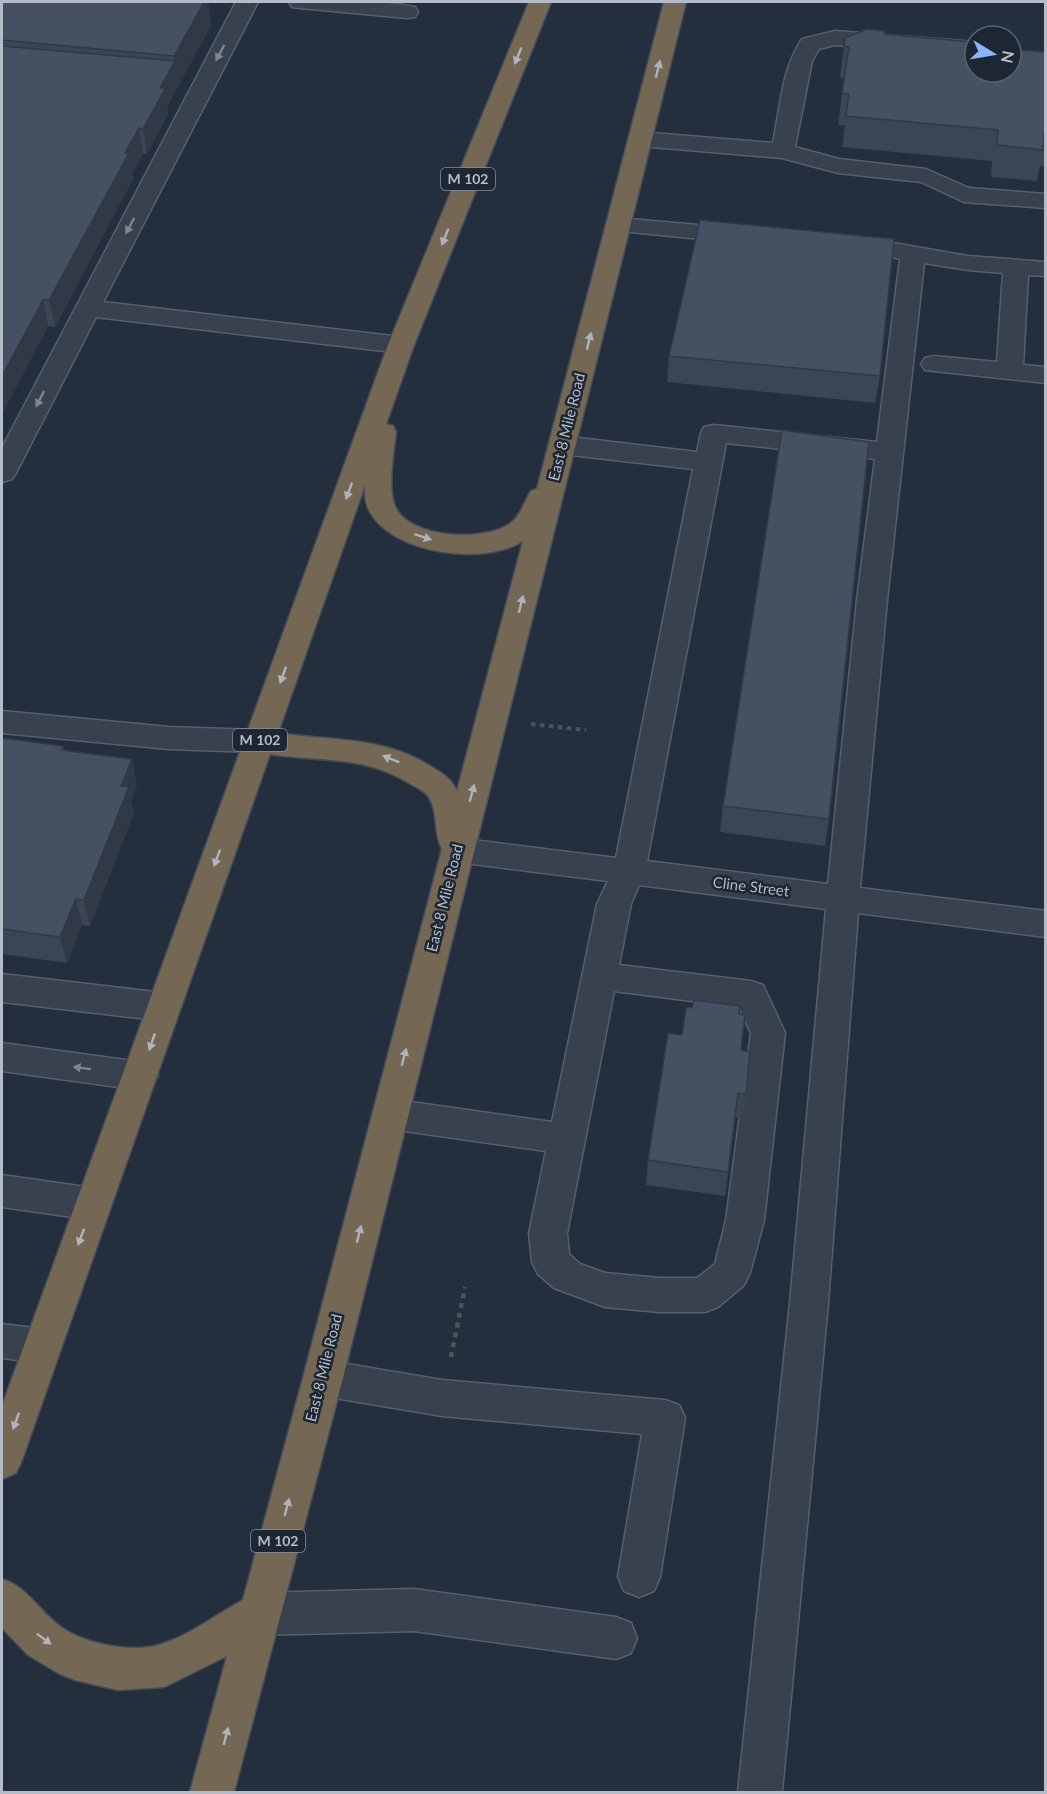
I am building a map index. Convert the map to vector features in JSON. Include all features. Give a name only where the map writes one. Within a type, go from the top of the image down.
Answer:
[{"type":"highway","name":"M 102","points":[[2,1460],[399,351],[540,2]]},
{"type":"highway","name":"East 8 Mile Road","points":[[212,1792],[323,1377],[675,2]]},
{"type":"highway","points":[[399,351],[378,455],[379,478],[381,508],[390,520],[408,532],[440,543],[471,545],[501,541],[522,529],[544,493],[562,445]]},
{"type":"highway","points":[[260,741],[303,748],[358,749],[387,756],[414,770],[439,787],[449,810],[457,850]]},
{"type":"highway","points":[[2,1599],[43,1640],[75,1659],[118,1669],[164,1665],[204,1646],[258,1614]]},
{"type":"street","points":[[2,473],[247,2]]},
{"type":"street","points":[[300,2],[407,12]]},
{"type":"street","points":[[783,151],[801,61],[810,44],[836,38],[963,49]]},
{"type":"street","points":[[640,139],[783,151],[838,166],[926,176],[964,195],[1046,201]]},
{"type":"street","points":[[618,225],[762,238]]},
{"type":"street","points":[[867,248],[913,252],[968,263],[1046,269]]},
{"type":"street","points":[[760,1792],[809,1303],[843,898],[872,600],[913,252]]},
{"type":"street","points":[[1010,372],[1016,266]]},
{"type":"street","points":[[87,308],[399,351]]},
{"type":"street","points":[[933,364],[1046,375]]},
{"type":"street","points":[[600,976],[751,995],[768,1033],[745,1220],[731,1273],[705,1294],[660,1295],[605,1290],[567,1276],[551,1262],[548,1233],[614,904],[628,873],[714,433],[888,452]]},
{"type":"street","points":[[562,445],[708,462]]},
{"type":"street","points":[[2,722],[169,738],[260,741]]},
{"type":"street","name":"Cline Street","points":[[457,850],[1046,924]]},
{"type":"street","points":[[2,988],[164,1007]]},
{"type":"street","points":[[2,1057],[140,1076]]},
{"type":"street","points":[[390,1114],[566,1139]]},
{"type":"street","points":[[2,1191],[93,1204]]},
{"type":"street","points":[[2,1341],[42,1346]]},
{"type":"street","points":[[323,1377],[442,1398],[665,1418],[639,1577]]},
{"type":"street","points":[[258,1614],[414,1610],[616,1638]]},
{"type":"path","points":[[566,728],[586,730]]},
{"type":"building","points":[[2,2],[204,2],[174,56],[2,40]]},
{"type":"building","points":[[867,29],[884,31],[884,34],[963,41],[963,84],[1023,84],[1023,50],[1046,52],[1046,134],[1044,134],[1043,150],[997,145],[998,130],[846,116],[849,94],[842,93],[849,47],[844,46],[845,38]]},
{"type":"building","points":[[2,46],[175,61],[160,88],[165,89],[143,129],[139,128],[125,153],[129,153],[49,300],[43,300],[2,376]]},
{"type":"building","points":[[700,220],[894,239],[880,376],[669,356]]},
{"type":"building","points":[[782,430],[869,442],[829,819],[723,806]]},
{"type":"building","points":[[2,738],[63,746],[62,750],[132,759],[121,786],[129,787],[84,900],[76,899],[60,937],[2,929]]},
{"type":"building","points":[[694,1000],[740,1006],[739,1014],[745,1015],[741,1050],[750,1052],[746,1094],[738,1093],[728,1172],[648,1160],[668,1033],[682,1035],[686,1007],[692,1008]]}]
